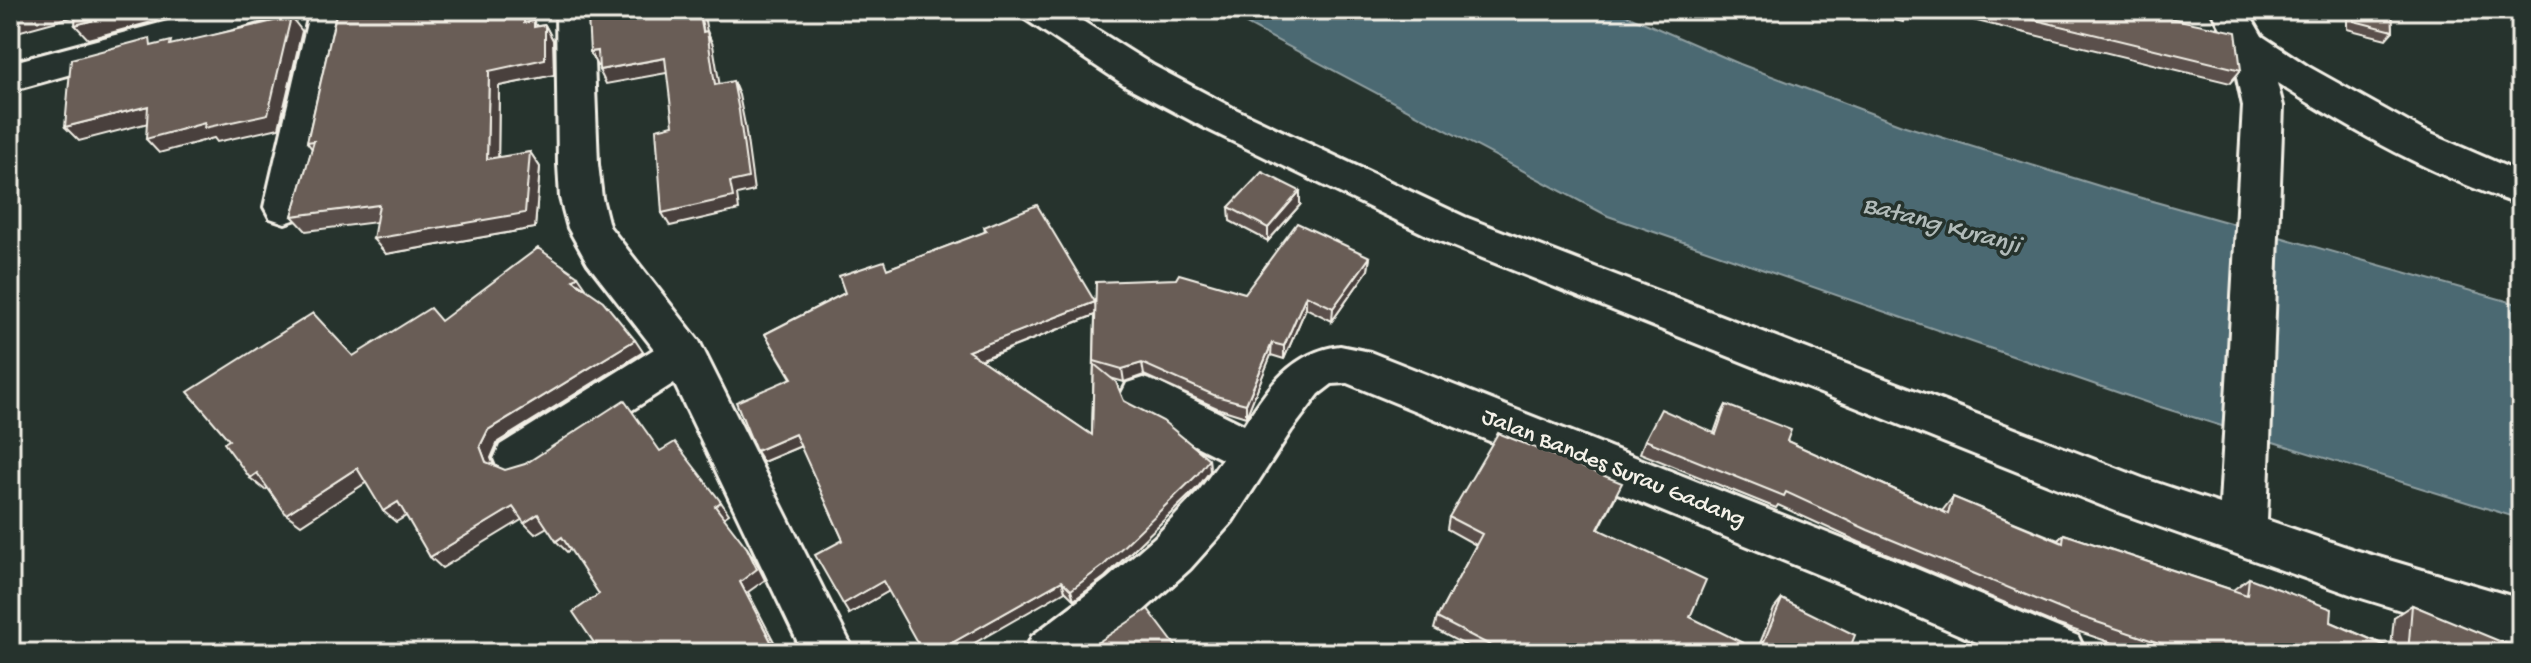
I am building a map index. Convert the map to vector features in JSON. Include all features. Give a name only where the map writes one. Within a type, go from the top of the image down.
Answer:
[{"type":"street","points":[[14,63],[151,10]]},
{"type":"street","points":[[14,63],[256,10]]},
{"type":"street","points":[[285,207],[328,10]]},
{"type":"street","points":[[574,10],[578,164],[581,198],[589,228],[603,252],[683,354],[829,653]]},
{"type":"street","points":[[1038,10],[1140,76],[1219,118],[1450,228],[2135,497],[2243,519],[2358,574],[2521,623]]},
{"type":"street","points":[[2229,10],[2249,45],[2263,106],[2243,519]]},
{"type":"street","points":[[2249,45],[2273,64],[2392,133],[2451,162],[2521,189]]},
{"type":"street","points":[[517,459],[683,354]]},
{"type":"street","name":"Jalan Bandes Surau Gadang","points":[[1251,451],[1305,379],[1323,367],[1354,365],[1873,574],[2060,653]]},
{"type":"street","points":[[1050,653],[1136,586],[1199,524],[1233,481],[1251,451],[1143,397]]},
{"type":"water","name":"Batang Kuranji","points":[[1220,10],[1615,10],[1740,64],[1902,125],[2106,188],[2521,305],[2521,519],[2154,405],[1608,216]]},
{"type":"building","points":[[10,10],[32,10],[10,16]]},
{"type":"building","points":[[76,10],[132,10],[75,25]]},
{"type":"building","points":[[337,10],[524,10],[524,23],[534,21],[534,27],[545,25],[545,59],[489,71],[487,159],[530,152],[525,213],[373,239],[379,205],[292,216],[314,141],[307,142]]},
{"type":"building","points":[[618,10],[699,10],[703,32],[707,31],[715,85],[733,81],[739,111],[748,178],[730,182],[733,197],[662,213],[656,129],[673,125],[665,58],[599,70],[598,51],[590,52],[588,17]]},
{"type":"building","points":[[1994,10],[2156,10],[2155,15],[2236,32],[2241,70]]},
{"type":"building","points":[[2354,10],[2392,10],[2393,31],[2354,21]]},
{"type":"building","points":[[291,17],[268,114],[204,128],[205,123],[146,139],[148,106],[65,127],[71,59],[150,38],[151,46],[171,41],[170,45]]},
{"type":"building","points":[[1262,172],[1300,191],[1268,228],[1229,207]]},
{"type":"building","points":[[1037,205],[1095,302],[968,351],[1092,435],[1094,364],[1116,382],[1124,401],[1163,421],[1209,459],[1197,475],[1103,566],[1071,590],[1062,581],[934,653],[923,653],[883,581],[843,604],[815,555],[843,540],[795,434],[756,451],[736,402],[792,378],[765,334],[845,293],[839,276],[884,261],[887,269],[987,231],[984,227]]},
{"type":"building","points":[[1297,223],[1370,257],[1333,308],[1306,295],[1284,346],[1272,343],[1246,404],[1216,396],[1142,363],[1122,369],[1094,361],[1096,282],[1176,279],[1179,274],[1245,293]]},
{"type":"building","points":[[538,248],[578,276],[573,280],[603,301],[635,340],[488,430],[480,446],[486,462],[505,470],[525,464],[624,400],[660,451],[675,442],[721,502],[715,506],[747,548],[757,569],[740,582],[777,653],[601,653],[573,612],[599,594],[562,537],[556,541],[538,514],[524,523],[513,507],[430,557],[398,502],[383,511],[357,468],[286,514],[257,473],[250,478],[224,443],[229,440],[188,392],[313,313],[353,356],[430,308],[441,321]]},
{"type":"building","points":[[1726,405],[1791,430],[1787,441],[1948,514],[1953,497],[2063,543],[2064,534],[2247,595],[2249,578],[2332,609],[2331,622],[2402,653],[2189,653],[2070,613],[1868,530],[1786,492],[1784,496],[1645,440],[1661,409],[1716,434]]},
{"type":"building","points":[[1498,433],[1622,483],[1598,529],[1706,580],[1690,617],[1757,650],[1755,653],[1505,653],[1437,618],[1482,534],[1449,517]]},
{"type":"building","points":[[1782,599],[1855,635],[1848,653],[1759,653]]},
{"type":"building","points":[[2412,605],[2521,650],[2521,653],[2408,653]]},
{"type":"building","points":[[1148,609],[1181,653],[1082,653]]},
{"type":"building","points":[[1930,644],[1946,653],[1925,653]]}]
